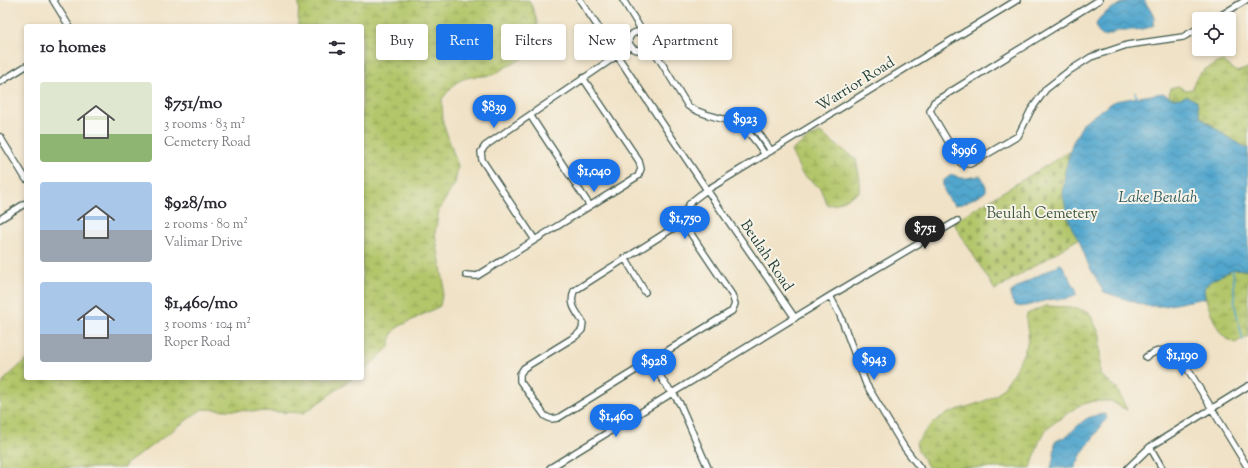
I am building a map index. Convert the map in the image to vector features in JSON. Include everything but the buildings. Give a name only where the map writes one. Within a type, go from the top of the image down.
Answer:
[{"type":"street","points":[[54,0],[68,24]]},
{"type":"street","name":"Beulah Road","points":[[580,0],[596,24]]},
{"type":"street","points":[[623,0],[638,25]]},
{"type":"street","name":"Warrior Road","points":[[683,225],[687,206],[707,190],[1017,0]]},
{"type":"street","points":[[1099,0],[934,102],[930,111],[961,163],[970,164],[1018,136],[1032,110],[1046,90],[1069,71],[1091,58],[1127,45],[1183,37],[1192,32]]},
{"type":"street","points":[[1226,12],[1246,0]]},
{"type":"street","points":[[638,33],[633,34],[630,39],[631,46],[638,49]]},
{"type":"street","points":[[535,240],[482,160],[481,152],[485,146],[609,60]]},
{"type":"street","name":"Beulah Road","points":[[619,60],[795,318]]},
{"type":"street","points":[[660,60],[688,106],[696,112],[730,121],[747,122],[755,128],[771,151]]},
{"type":"street","points":[[0,82],[24,67]]},
{"type":"street","points":[[466,275],[477,276],[638,176],[641,169],[639,161],[583,78]]},
{"type":"street","points":[[530,115],[590,206]]},
{"type":"street","points":[[730,121],[749,133],[755,139],[765,155]]},
{"type":"street","points":[[0,137],[24,176]]},
{"type":"street","points":[[0,219],[24,204]]},
{"type":"street","points":[[550,468],[830,296],[957,221]]},
{"type":"street","points":[[683,225],[689,231],[732,295],[735,304],[732,311],[558,418],[551,419],[544,416],[520,381],[520,374],[524,368],[576,336],[582,330],[583,322],[572,304],[574,291],[625,258],[675,227],[683,225]]},
{"type":"street","points":[[625,258],[645,292]]},
{"type":"street","points":[[830,296],[840,314],[866,384],[904,447],[920,468]]},
{"type":"street","points":[[1146,357],[1157,351],[1171,351],[1181,358],[1248,468]]},
{"type":"street","points":[[651,361],[680,404],[708,468]]},
{"type":"street","points":[[1128,468],[1150,448],[1248,386]]},
{"type":"street","points":[[1150,448],[1162,468]]},
{"type":"green space","points":[[299,0],[529,0],[537,24],[501,24],[501,60],[520,60],[492,75],[471,77],[457,82],[442,99],[443,123],[458,166],[455,183],[439,210],[435,233],[444,284],[440,306],[398,327],[392,334],[389,347],[364,370],[364,24],[298,24]]},
{"type":"green space","points":[[1223,61],[1237,72],[1248,68],[1248,149],[1226,136],[1178,99],[1169,97],[1170,88],[1178,86],[1185,90],[1193,89],[1194,83],[1199,74],[1213,65]]},
{"type":"green space","points":[[820,133],[856,159],[860,180],[859,192],[836,204],[827,205],[820,188],[802,174],[791,151],[808,138]]},
{"type":"green space","name":"Beulah Cemetery","points":[[1090,139],[1132,206],[995,290],[953,222]]},
{"type":"green space","points":[[1233,269],[1248,270],[1248,336],[1235,343],[1224,337],[1217,327],[1208,306],[1204,288],[1209,282]]},
{"type":"green space","points":[[1045,306],[1070,307],[1089,312],[1100,335],[1100,375],[1116,387],[1127,410],[1110,401],[1093,401],[1078,406],[1047,428],[1039,442],[1031,468],[929,468],[918,451],[916,443],[924,432],[937,419],[954,411],[983,402],[996,395],[1005,386],[1015,370],[1028,341],[1026,321],[1027,314]]},
{"type":"green space","points":[[24,362],[24,380],[350,380],[304,413],[202,409],[125,465],[124,468],[0,468],[0,388],[5,379]]},
{"type":"water","points":[[1128,0],[1144,0],[1154,16],[1154,25],[1142,29],[1121,30],[1107,36],[1101,35],[1096,25],[1098,20],[1113,8]]},
{"type":"water","name":"Lake Beulah","points":[[1163,93],[1171,98],[1186,96],[1197,101],[1200,117],[1226,136],[1248,149],[1248,270],[1233,269],[1209,282],[1204,288],[1205,298],[1165,306],[1146,306],[1104,292],[1088,264],[1079,240],[1073,231],[1067,214],[1063,195],[1065,171],[1072,144],[1084,122],[1115,101]]},
{"type":"water","points":[[951,175],[960,178],[981,176],[986,186],[986,191],[962,204],[954,205],[943,188],[943,181]]},
{"type":"water","points":[[1060,264],[1076,289],[1076,295],[1066,299],[1048,300],[1020,307],[1014,304],[1011,298],[1011,292],[1024,283]]},
{"type":"water","points":[[1104,414],[1107,418],[1082,453],[1075,468],[1051,468],[1055,442],[1067,435],[1088,418]]},
{"type":"waterway","points":[[1135,92],[1137,98]]},
{"type":"waterway","points":[[1233,269],[1235,306],[1243,340]]}]
